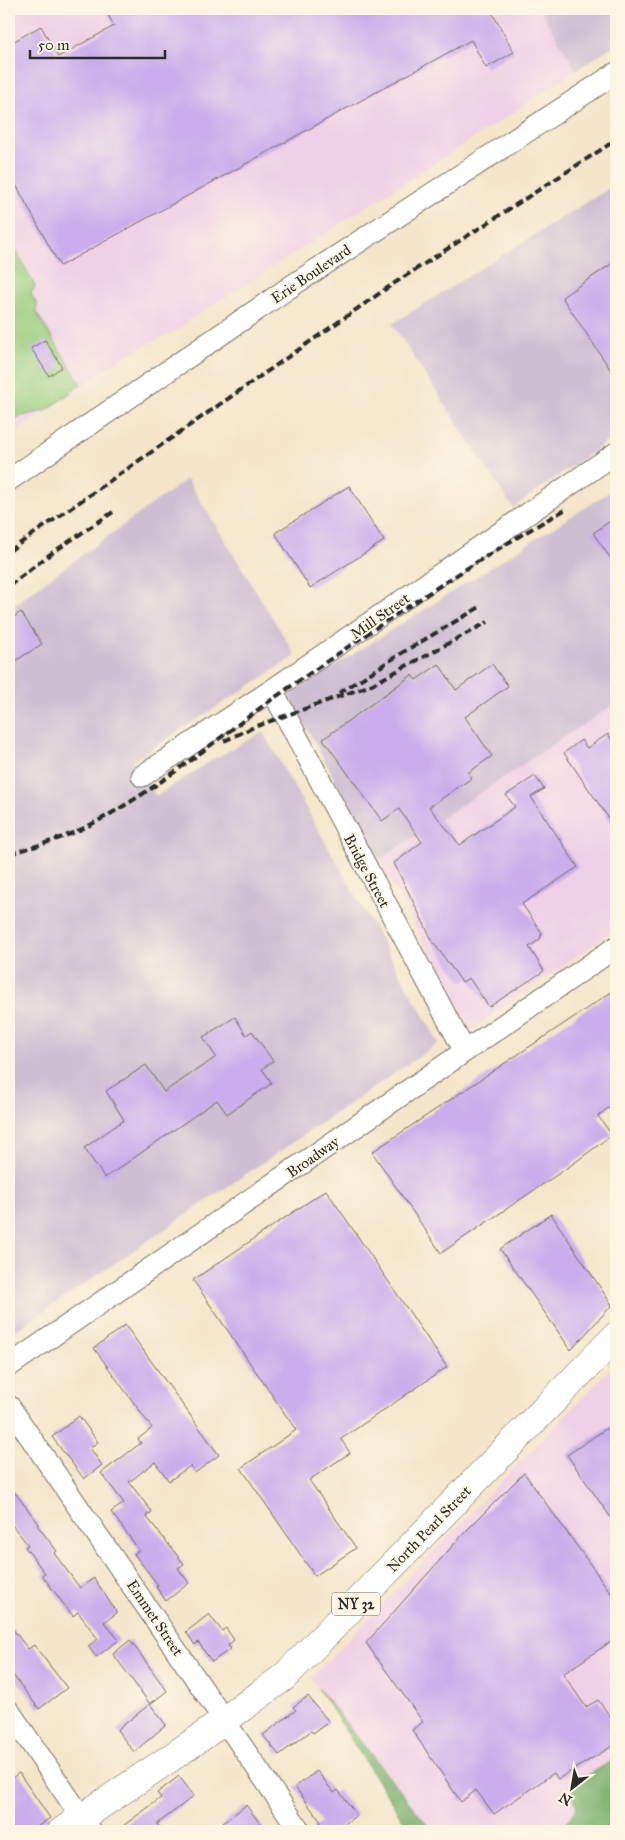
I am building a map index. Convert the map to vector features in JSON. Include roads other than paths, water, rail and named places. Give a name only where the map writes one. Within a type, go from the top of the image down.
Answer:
[{"type":"main road","name":"North Pearl Street","points":[[78,1827],[284,1677],[616,1336]]},
{"type":"street","name":"Erie Boulevard","points":[[9,480],[326,263],[616,73]]},
{"type":"street","name":"Mill Street","points":[[142,776],[272,690],[616,453]]},
{"type":"street","name":"Bridge Street","points":[[272,690],[464,1050]]},
{"type":"street","name":"Broadway","points":[[9,1366],[330,1146],[464,1050],[616,947]]},
{"type":"street","name":"Emmet Street","points":[[9,1406],[300,1831]]},
{"type":"street","points":[[9,1711],[78,1827]]},
{"type":"railway","points":[[9,551],[393,284],[616,140]]},
{"type":"railway","points":[[9,854],[80,830],[114,812],[184,765],[274,698],[382,624],[454,576],[566,509]]},
{"type":"railway","points":[[9,586],[49,555],[113,512]]},
{"type":"railway","points":[[339,693],[480,607]]},
{"type":"railway","points":[[224,741],[254,727],[371,685],[488,622]]}]
